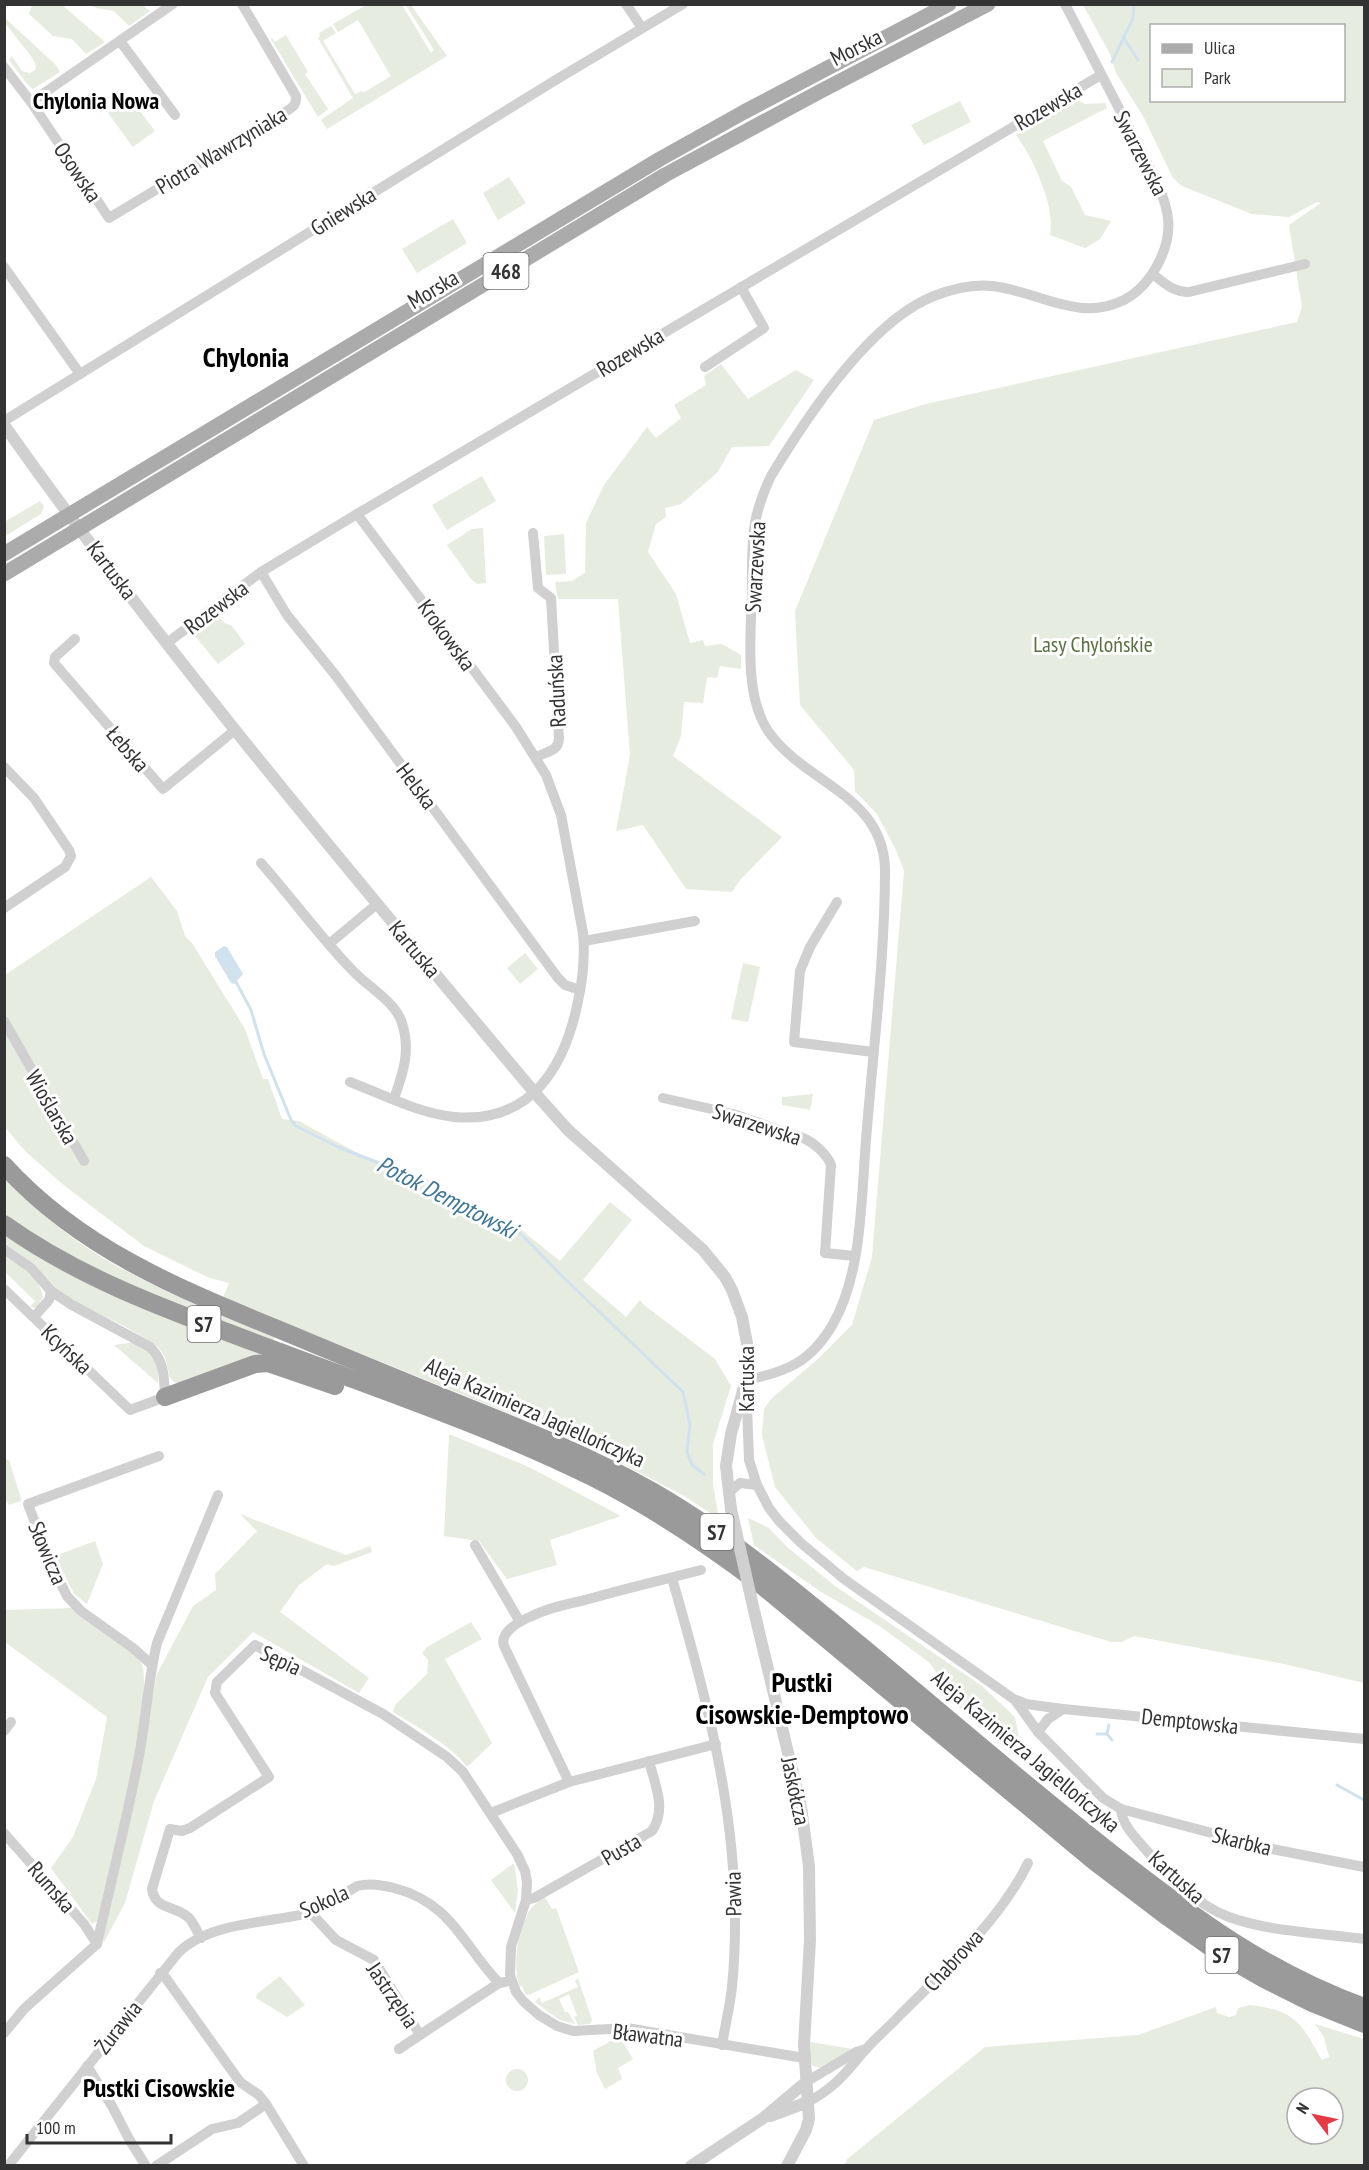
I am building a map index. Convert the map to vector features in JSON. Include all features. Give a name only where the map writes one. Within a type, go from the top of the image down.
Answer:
[{"type":"highway","name":"Aleja Kazimierza Jagiellończyka","points":[[4,1165],[40,1201],[68,1224],[99,1246],[157,1277],[224,1308],[556,1443],[610,1468],[692,1516],[764,1566],[1070,1820],[1178,1906],[1272,1966],[1365,2007]]},
{"type":"highway","name":"Aleja Kazimierza Jagiellończyka","points":[[4,1224],[80,1270],[145,1300],[412,1402],[582,1473],[648,1507],[715,1550],[804,1619],[1094,1861],[1161,1912],[1217,1952],[1264,1979],[1312,2003],[1365,2024]]},
{"type":"highway","points":[[165,1397],[255,1364],[268,1363],[359,1395],[412,1402]]},
{"type":"main road","name":"Morska","points":[[4,554],[660,159],[949,4]]},
{"type":"main road","name":"Morska","points":[[4,574],[665,175],[988,4]]},
{"type":"street","points":[[31,102],[172,4]]},
{"type":"street","name":"Piotra Wawrzyniaka","points":[[109,218],[294,106],[297,101],[296,96],[242,4]]},
{"type":"street","points":[[626,4],[642,28]]},
{"type":"street","name":"Gniewska","points":[[4,423],[554,81],[683,4]]},
{"type":"street","name":"Swarzewska","points":[[746,1380],[784,1371],[798,1363],[818,1345],[833,1324],[843,1304],[851,1278],[855,1256],[873,1052],[885,892],[884,852],[874,829],[860,808],[783,750],[770,734],[757,707],[752,670],[754,526],[762,495],[780,462],[846,367],[889,325],[913,307],[947,292],[981,286],[1012,290],[1074,308],[1102,308],[1128,298],[1153,274],[1167,242],[1169,230],[1167,205],[1065,4]]},
{"type":"street","points":[[120,41],[175,115]]},
{"type":"street","name":"Osowska","points":[[4,67],[31,102],[109,218]]},
{"type":"street","name":"Rozewska","points":[[167,643],[261,572],[1101,75]]},
{"type":"street","points":[[1153,274],[1173,289],[1189,292],[1305,264]]},
{"type":"street","points":[[4,267],[80,374]]},
{"type":"street","points":[[705,367],[764,328],[741,287]]},
{"type":"street","name":"Kartuska","points":[[4,423],[10,442],[70,514],[235,730],[534,1092],[576,1137],[703,1250],[725,1277],[736,1300],[749,1354],[746,1380],[747,1445],[752,1472],[769,1508],[778,1521],[844,1579],[1016,1700],[1038,1732],[1103,1798],[1121,1809],[1122,1819],[1130,1832],[1157,1863],[1181,1886],[1210,1907],[1228,1917],[1283,1929],[1365,1939]]},
{"type":"street","name":"Krokowska","points":[[357,514],[537,757]]},
{"type":"street","name":"Raduńska","points":[[350,1082],[431,1112],[467,1117],[485,1115],[518,1105],[534,1092],[547,1079],[570,1037],[583,973],[584,941],[561,815],[553,790],[537,757],[543,752],[555,749],[559,739],[550,598],[538,588],[533,533]]},
{"type":"street","name":"Helska","points":[[261,572],[287,615],[336,676],[558,978],[565,985],[580,990]]},
{"type":"street","name":"Łebska","points":[[75,639],[58,653],[54,663],[163,789],[235,730]]},
{"type":"street","points":[[4,767],[34,798],[71,856],[65,867],[4,908]]},
{"type":"street","points":[[261,863],[353,971],[391,1005],[403,1024],[407,1050],[406,1062],[394,1099]]},
{"type":"street","points":[[837,902],[810,947],[801,971],[794,1042],[873,1052]]},
{"type":"street","points":[[329,944],[377,904]]},
{"type":"street","points":[[584,941],[695,921]]},
{"type":"street","name":"Wioślarska","points":[[4,1021],[84,1161]]},
{"type":"street","name":"Swarzewska","points":[[663,1098],[734,1114],[803,1138],[813,1144],[831,1165],[825,1253],[855,1256]]},
{"type":"street","points":[[4,1249],[31,1268],[51,1291],[72,1305],[150,1347],[158,1355],[163,1367],[165,1397]]},
{"type":"street","name":"Kcyńska","points":[[4,1289],[130,1410],[165,1397]]},
{"type":"street","points":[[34,1317],[49,1300],[51,1291]]},
{"type":"street","name":"Jaskółcza","points":[[746,1380],[728,1452],[726,1466],[728,1493],[801,1807],[808,1856],[810,1907],[804,2058],[809,2119],[806,2130],[787,2166]]},
{"type":"street","name":"Słowicza","points":[[152,1665],[133,1648],[81,1611],[68,1596],[50,1562],[28,1504],[159,1456]]},
{"type":"street","points":[[728,1493],[741,1483],[757,1485]]},
{"type":"street","points":[[4,2033],[25,2008],[97,1944],[138,1758],[157,1643],[218,1495]]},
{"type":"street","points":[[475,1545],[520,1622]]},
{"type":"street","points":[[569,1782],[502,1641],[509,1630],[533,1615],[700,1570]]},
{"type":"street","name":"Pawia","points":[[672,1578],[695,1656],[716,1744],[729,1816],[735,1892],[732,1987],[722,2045]]},
{"type":"street","name":"Sępia","points":[[201,1938],[188,1917],[161,1905],[153,1896],[152,1889],[170,1829],[182,1831],[190,1828],[269,1777],[214,1693],[217,1682],[255,1645],[360,1701],[447,1757],[463,1772],[517,1854],[525,1871],[526,1900],[511,1947],[512,1981]]},
{"type":"street","name":"Demptowska","points":[[1016,1700],[1026,1704],[1064,1709],[1365,1739]]},
{"type":"street","points":[[1038,1732],[1048,1719],[1064,1709]]},
{"type":"street","points":[[491,1813],[569,1782],[716,1744]]},
{"type":"street","name":"Pusta","points":[[526,1900],[534,1898],[652,1831],[658,1821],[661,1807],[649,1761]]},
{"type":"street","name":"Skarbka","points":[[1121,1809],[1272,1848],[1365,1867]]},
{"type":"street","name":"Rumska","points":[[4,1833],[76,1916],[97,1944]]},
{"type":"street","name":"Chabrowa","points":[[762,2119],[808,2102],[827,2092],[971,1941],[1021,1877],[1029,1863]]},
{"type":"street","name":"Sokola","points":[[160,1973],[183,1947],[201,1938],[263,1920],[310,1912],[364,1884],[398,1889],[441,1911],[499,1983]]},
{"type":"street","name":"Jastrzębia","points":[[310,1912],[336,1940],[374,1960],[420,2035]]},
{"type":"street","points":[[160,1973],[240,2082],[259,2095],[266,2104],[304,2166]]},
{"type":"street","name":"Żurawia","points":[[8,2166],[160,1973]]},
{"type":"street","name":"Bławatna","points":[[512,1981],[516,1992],[531,2008],[549,2022],[565,2030],[580,2032],[627,2028],[804,2058]]},
{"type":"street","name":"Jastrzębia","points":[[399,2049],[499,1983],[512,1981]]},
{"type":"street","name":"Chabrowa","points":[[691,2166],[762,2119],[806,2082],[856,2052],[867,2048]]},
{"type":"street","points":[[87,2066],[146,2166]]},
{"type":"street","points":[[156,2166],[212,2129],[238,2123],[266,2104]]},
{"type":"green space","points":[[32,5],[62,5],[105,42],[86,54],[72,39],[53,36],[29,14]]},
{"type":"green space","points":[[91,5],[142,5],[150,11],[129,26],[114,11]]},
{"type":"green space","points":[[366,5],[402,5],[431,53],[434,50],[406,5],[411,5],[447,56],[327,129],[321,120],[353,98],[318,38],[319,33],[331,26],[336,33],[323,41],[355,94],[362,91],[363,93],[391,76],[358,20],[338,32],[333,24]]},
{"type":"green space","name":"Lasy Chylońskie","points":[[1083,5],[1364,5],[1364,1683],[1284,1664],[1134,1636],[1122,1642],[1111,1642],[864,1567],[857,1571],[816,1538],[775,1487],[762,1435],[764,1409],[771,1399],[819,1358],[852,1325],[872,1257],[904,871],[877,814],[855,791],[854,770],[800,705],[795,611],[874,420],[926,404],[1297,322],[1302,307],[1289,225],[1321,203],[1317,202],[1289,217],[1252,214],[1182,186],[1173,178],[1143,116],[1116,73],[1110,54]]},
{"type":"green space","points":[[5,18],[55,64],[60,72],[33,89],[27,84],[9,60],[12,56],[22,71],[30,73],[35,70],[36,65],[5,23]]},
{"type":"green space","points":[[286,35],[308,72],[305,74],[328,109],[318,117],[271,39],[275,42]]},
{"type":"green space","points":[[130,98],[155,131],[133,147],[108,113]]},
{"type":"green space","points":[[1077,100],[1085,104],[1105,103],[1107,108],[1043,141],[1062,181],[1071,187],[1085,215],[1111,221],[1100,239],[1085,248],[1050,235],[1050,211],[1042,183],[1016,135]]},
{"type":"green space","points":[[960,101],[971,122],[924,145],[911,125]]},
{"type":"green space","points":[[509,177],[526,203],[498,220],[483,193]]},
{"type":"green space","points":[[453,219],[467,243],[417,273],[402,249]]},
{"type":"green space","points":[[721,364],[748,399],[796,370],[814,380],[769,446],[732,447],[717,473],[681,504],[665,508],[666,517],[656,524],[648,552],[676,594],[690,643],[703,640],[705,646],[722,644],[741,655],[741,669],[720,666],[717,678],[707,677],[703,703],[684,702],[681,736],[673,756],[782,837],[741,879],[732,892],[686,889],[643,825],[616,831],[630,755],[618,599],[558,599],[555,582],[572,581],[585,573],[586,523],[604,485],[647,427],[656,438],[681,418],[674,405],[706,385],[704,376]]},
{"type":"green space","points":[[482,476],[496,501],[447,530],[432,505]]},
{"type":"green space","points":[[40,501],[44,507],[41,514],[7,535],[5,520]]},
{"type":"green space","points":[[483,528],[486,583],[477,584],[447,545],[472,529]]},
{"type":"green space","points":[[564,534],[566,574],[546,575],[544,536]]},
{"type":"green space","points":[[215,614],[232,626],[245,644],[218,664],[195,636]]},
{"type":"green space","points":[[151,877],[177,911],[185,936],[192,943],[245,1029],[263,1079],[268,1079],[282,1119],[299,1121],[359,1154],[426,1178],[439,1190],[514,1224],[560,1261],[610,1202],[632,1220],[583,1280],[626,1317],[640,1300],[715,1359],[731,1386],[713,1444],[713,1485],[719,1519],[686,1497],[585,1444],[223,1298],[229,1283],[207,1277],[144,1246],[61,1183],[25,1151],[5,1127],[5,975]]},
{"type":"green space","points":[[525,953],[538,969],[520,984],[507,968]]},
{"type":"green space","points":[[743,963],[760,967],[748,1022],[731,1019]]},
{"type":"green space","points":[[813,1094],[810,1110],[782,1105],[782,1097]]},
{"type":"green space","points":[[4,1172],[30,1202],[60,1228],[93,1251],[127,1272],[274,1337],[274,1341],[169,1301],[101,1271],[36,1235],[5,1214]]},
{"type":"green space","points":[[4,1233],[266,1355],[178,1385],[170,1378],[165,1357],[158,1347],[126,1327],[55,1290],[30,1262],[5,1243]]},
{"type":"green space","points":[[4,1255],[34,1278],[38,1284],[43,1297],[37,1308],[30,1307],[35,1301],[5,1272]]},
{"type":"green space","points":[[135,1342],[154,1359],[158,1369],[158,1383],[114,1345]]},
{"type":"green space","points":[[449,1434],[529,1467],[621,1516],[550,1540],[557,1565],[507,1579],[479,1541],[444,1536]]},
{"type":"green space","points":[[4,1459],[9,1460],[21,1498],[21,1501],[9,1505],[5,1499]]},
{"type":"green space","points":[[240,1514],[346,1555],[370,1546],[372,1552],[334,1566],[327,1564],[299,1585],[280,1612],[369,1678],[359,1693],[253,1632],[208,1677],[154,1801],[125,1903],[104,1942],[102,1936],[157,1674],[193,1606],[216,1590],[215,1574],[257,1531]]},
{"type":"green space","points":[[748,1518],[769,1528],[787,1547],[835,1586],[982,1686],[1015,1717],[1022,1754],[1014,1756],[957,1706],[930,1663],[881,1627],[818,1590],[754,1545]]},
{"type":"green space","points":[[95,1541],[103,1564],[87,1604],[74,1594],[55,1556]]},
{"type":"green space","points":[[73,1608],[137,1657],[141,1662],[144,1680],[137,1746],[129,1787],[97,1921],[92,1924],[51,1868],[73,1837],[96,1779],[107,1717],[5,1642],[4,1610]]},
{"type":"green space","points":[[471,1622],[482,1639],[445,1659],[492,1743],[467,1767],[443,1744],[393,1712],[395,1705],[427,1674],[428,1660],[422,1653],[427,1647]]},
{"type":"green space","points":[[514,1863],[518,1890],[515,1913],[491,1880]]},
{"type":"green space","points":[[544,1896],[552,1909],[556,1908],[579,1972],[526,1995],[522,1986],[519,1986],[517,1977],[516,1958],[519,1940],[528,1913]]},
{"type":"green space","points":[[280,1976],[305,2005],[287,2017],[256,1998],[257,1994]]},
{"type":"green space","points":[[578,1978],[592,2020],[590,2024],[578,2025],[569,1994],[559,1999],[565,2012],[568,2012],[575,2024],[560,2020],[535,2002],[539,1997],[542,2003],[578,1987],[575,1981]]},
{"type":"green space","points":[[1250,2005],[1277,2010],[1287,2015],[1302,2028],[1322,2060],[1329,2057],[1324,2037],[1315,2024],[1364,2039],[1364,2165],[843,2165],[847,2162],[846,2160],[985,2047],[1138,2035],[1216,2007],[1217,2013],[1229,2017],[1236,2015],[1238,2008]]},
{"type":"green space","points":[[619,2036],[633,2059],[618,2068],[622,2079],[605,2089],[597,2073],[593,2051]]},
{"type":"green space","points":[[810,2042],[853,2049],[820,2068],[813,2066],[810,2061]]},
{"type":"green space","points":[[517,2069],[525,2072],[528,2080],[525,2088],[517,2091],[509,2088],[506,2080],[509,2072]]},
{"type":"water","points":[[224,946],[227,947],[243,974],[234,984],[231,983],[215,956],[215,952]]},
{"type":"waterway","points":[[1112,62],[1133,18],[1134,4]]},
{"type":"waterway","points":[[1123,37],[1138,60]]},
{"type":"waterway","name":"Potok Demptowski","points":[[235,980],[251,1010],[264,1054],[291,1120],[296,1126],[338,1147],[422,1180],[453,1201],[481,1210],[514,1227],[683,1392],[690,1425],[687,1452],[692,1465],[704,1474]]},
{"type":"waterway","points":[[1107,1734],[1109,1725]]},
{"type":"waterway","name":"Potok Demptowski","points":[[1097,1734],[1107,1734],[1112,1740]]},
{"type":"waterway","name":"Potok Demptowski","points":[[1337,1785],[1364,1800]]},
{"type":"district","name":"Chylonia Nowa","points":[[96,100]]},
{"type":"district","name":"Chylonia","points":[[246,356]]},
{"type":"district","name":"Pustki Cisowskie-Demptowo","points":[[802,1697]]},
{"type":"district","name":"Pustki Cisowskie","points":[[159,2087]]}]
